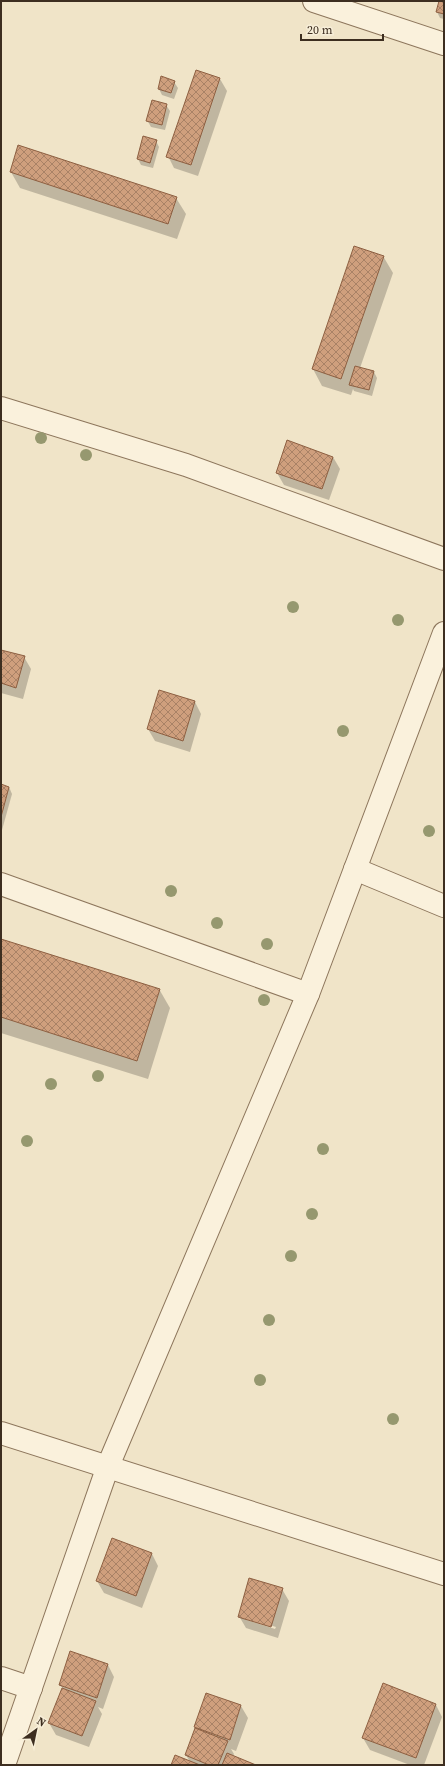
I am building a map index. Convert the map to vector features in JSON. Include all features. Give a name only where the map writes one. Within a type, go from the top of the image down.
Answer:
[{"type":"street","points":[[314,1],[444,44]]},
{"type":"street","points":[[1,408],[186,465],[444,559]]},
{"type":"street","points":[[4,1765],[108,1466],[308,994],[444,633]]},
{"type":"street","points":[[355,869],[444,906]]},
{"type":"street","points":[[1,884],[308,994]]},
{"type":"street","points":[[1,1433],[444,1574]]},
{"type":"street","points":[[1,1678],[31,1688]]},
{"type":"building","points":[[439,1],[444,1],[444,14],[436,12]]},
{"type":"building","points":[[196,70],[220,78],[191,165],[166,157]]},
{"type":"building","points":[[161,76],[175,81],[171,93],[158,89]]},
{"type":"building","points":[[152,100],[167,104],[162,125],[146,121]]},
{"type":"building","points":[[143,136],[157,140],[150,163],[137,159]]},
{"type":"building","points":[[18,145],[177,197],[168,224],[10,172]]},
{"type":"building","points":[[354,246],[384,256],[341,379],[312,369]]},
{"type":"building","points":[[355,366],[374,371],[369,390],[349,385]]},
{"type":"building","points":[[287,440],[333,457],[322,489],[276,473]]},
{"type":"building","points":[[1,650],[25,656],[16,688],[1,683]]},
{"type":"building","points":[[159,690],[195,701],[183,741],[147,729]]},
{"type":"building","points":[[1,784],[9,787],[1,817]]},
{"type":"building","points":[[1,939],[160,989],[137,1061],[1,1017]]},
{"type":"building","points":[[112,1538],[152,1553],[136,1596],[96,1581]]},
{"type":"building","points":[[249,1578],[283,1588],[271,1627],[238,1617]]},
{"type":"building","points":[[70,1651],[108,1664],[97,1698],[59,1685]]},
{"type":"building","points":[[383,1683],[436,1704],[416,1758],[362,1738]]},
{"type":"building","points":[[62,1688],[96,1701],[82,1736],[48,1723]]},
{"type":"building","points":[[206,1693],[241,1705],[230,1740],[194,1727]]},
{"type":"building","points":[[195,1728],[228,1741],[218,1765],[209,1765],[185,1755]]},
{"type":"building","points":[[227,1753],[256,1765],[222,1765]]},
{"type":"building","points":[[175,1755],[200,1765],[171,1765]]}]
